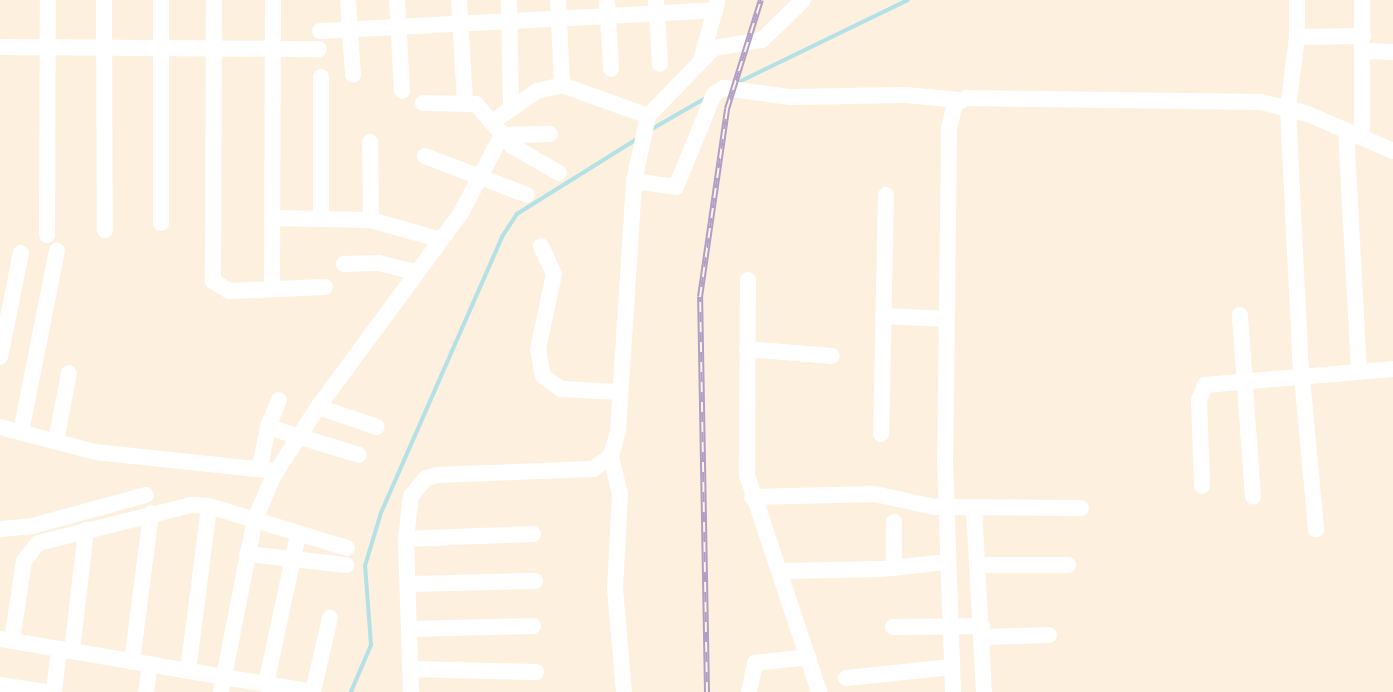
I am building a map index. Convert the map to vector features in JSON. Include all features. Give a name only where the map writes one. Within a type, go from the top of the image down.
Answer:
[{"type":"street","points":[[47,235],[48,0]]},
{"type":"street","points":[[104,0],[105,230]]},
{"type":"street","points":[[160,223],[161,0]]},
{"type":"street","points":[[214,0],[213,281],[229,291],[326,287]]},
{"type":"street","points":[[272,288],[273,0]]},
{"type":"street","points":[[348,0],[353,75]]},
{"type":"street","points":[[397,0],[402,91]]},
{"type":"street","points":[[459,0],[465,100]]},
{"type":"street","points":[[509,0],[512,109]]},
{"type":"street","points":[[558,0],[562,85]]},
{"type":"street","points":[[624,692],[615,589],[620,494],[611,456],[620,392],[634,181],[646,122],[702,57],[724,44],[762,40],[803,0]]},
{"type":"street","points":[[1297,0],[1297,37],[1288,108],[1302,375],[1315,529]]},
{"type":"street","points":[[1362,0],[1362,136]]},
{"type":"street","points":[[320,31],[559,18],[608,8],[716,5],[702,57]]},
{"type":"street","points":[[657,7],[660,64]]},
{"type":"street","points":[[608,8],[611,69]]},
{"type":"street","points":[[1297,37],[1363,44],[1393,52]]},
{"type":"street","points":[[0,47],[319,49]]},
{"type":"street","points":[[320,77],[321,218]]},
{"type":"street","points":[[223,685],[254,519],[277,471],[318,407],[441,240],[480,177],[497,128],[512,109],[537,92],[562,85],[646,122]]},
{"type":"street","points":[[634,181],[676,187],[714,94],[723,88],[790,97],[906,95],[959,100],[1239,100],[1288,108],[1362,136],[1393,151]]},
{"type":"street","points":[[423,103],[465,100],[484,109],[497,128],[522,154],[559,173]]},
{"type":"street","points":[[953,692],[946,562],[946,319],[949,128],[951,109],[959,100]]},
{"type":"street","points":[[497,128],[550,134]]},
{"type":"street","points":[[1346,130],[1359,371]]},
{"type":"street","points":[[370,142],[371,220]]},
{"type":"street","points":[[425,156],[527,195]]},
{"type":"street","points":[[881,434],[886,195]]},
{"type":"street","points":[[272,218],[371,220],[441,240]]},
{"type":"street","points":[[541,246],[554,274],[538,349],[542,376],[561,389],[620,392]]},
{"type":"street","points":[[21,432],[57,251]]},
{"type":"street","points":[[0,357],[21,253]]},
{"type":"street","points":[[344,264],[379,263],[416,272]]},
{"type":"street","points":[[748,280],[746,456],[752,497],[819,692]]},
{"type":"street","points":[[1240,315],[1253,497]]},
{"type":"street","points":[[883,317],[946,319]]},
{"type":"street","points":[[747,349],[832,356]]},
{"type":"street","points":[[1202,486],[1202,388],[1209,383],[1393,369]]},
{"type":"street","points":[[56,441],[69,373]]},
{"type":"street","points":[[260,467],[268,427],[279,400]]},
{"type":"street","points":[[318,407],[377,427]]},
{"type":"street","points":[[0,427],[144,459],[260,467],[277,471]]},
{"type":"street","points":[[268,427],[297,439],[359,455]]},
{"type":"street","points":[[411,692],[406,538],[411,496],[426,478],[593,469],[611,456]]},
{"type":"street","points":[[752,497],[885,494],[946,507],[1081,508]]},
{"type":"street","points":[[0,529],[32,526],[146,495]]},
{"type":"street","points":[[188,671],[209,506]]},
{"type":"street","points":[[330,618],[312,692],[266,684],[223,685],[188,671],[6,640],[28,551],[38,543],[86,530],[151,513],[209,506],[347,548]]},
{"type":"street","points":[[974,508],[984,692]]},
{"type":"street","points":[[132,662],[151,513]]},
{"type":"street","points":[[894,522],[894,568]]},
{"type":"street","points":[[54,692],[65,650],[86,530]]},
{"type":"street","points":[[406,538],[533,534]]},
{"type":"street","points":[[266,684],[298,535]]},
{"type":"street","points":[[247,554],[346,565]]},
{"type":"street","points":[[779,571],[894,568],[946,562]]},
{"type":"street","points":[[978,565],[1068,565]]},
{"type":"street","points":[[408,584],[535,581]]},
{"type":"street","points":[[410,629],[533,626]]},
{"type":"street","points":[[893,627],[950,627],[982,632],[1049,635]]},
{"type":"street","points":[[749,692],[755,663],[809,657]]},
{"type":"street","points":[[146,692],[150,665]]},
{"type":"street","points":[[846,678],[952,667]]},
{"type":"street","points":[[410,669],[536,672]]},
{"type":"street","points":[[0,685],[46,692]]},
{"type":"waterway","points":[[735,84],[908,0]]},
{"type":"waterway","points":[[652,129],[706,98]]},
{"type":"waterway","points":[[351,692],[371,645],[365,566],[381,513],[502,237],[517,214],[637,139]]},
{"type":"railway","points":[[707,692],[700,297],[727,109],[761,0]]}]
